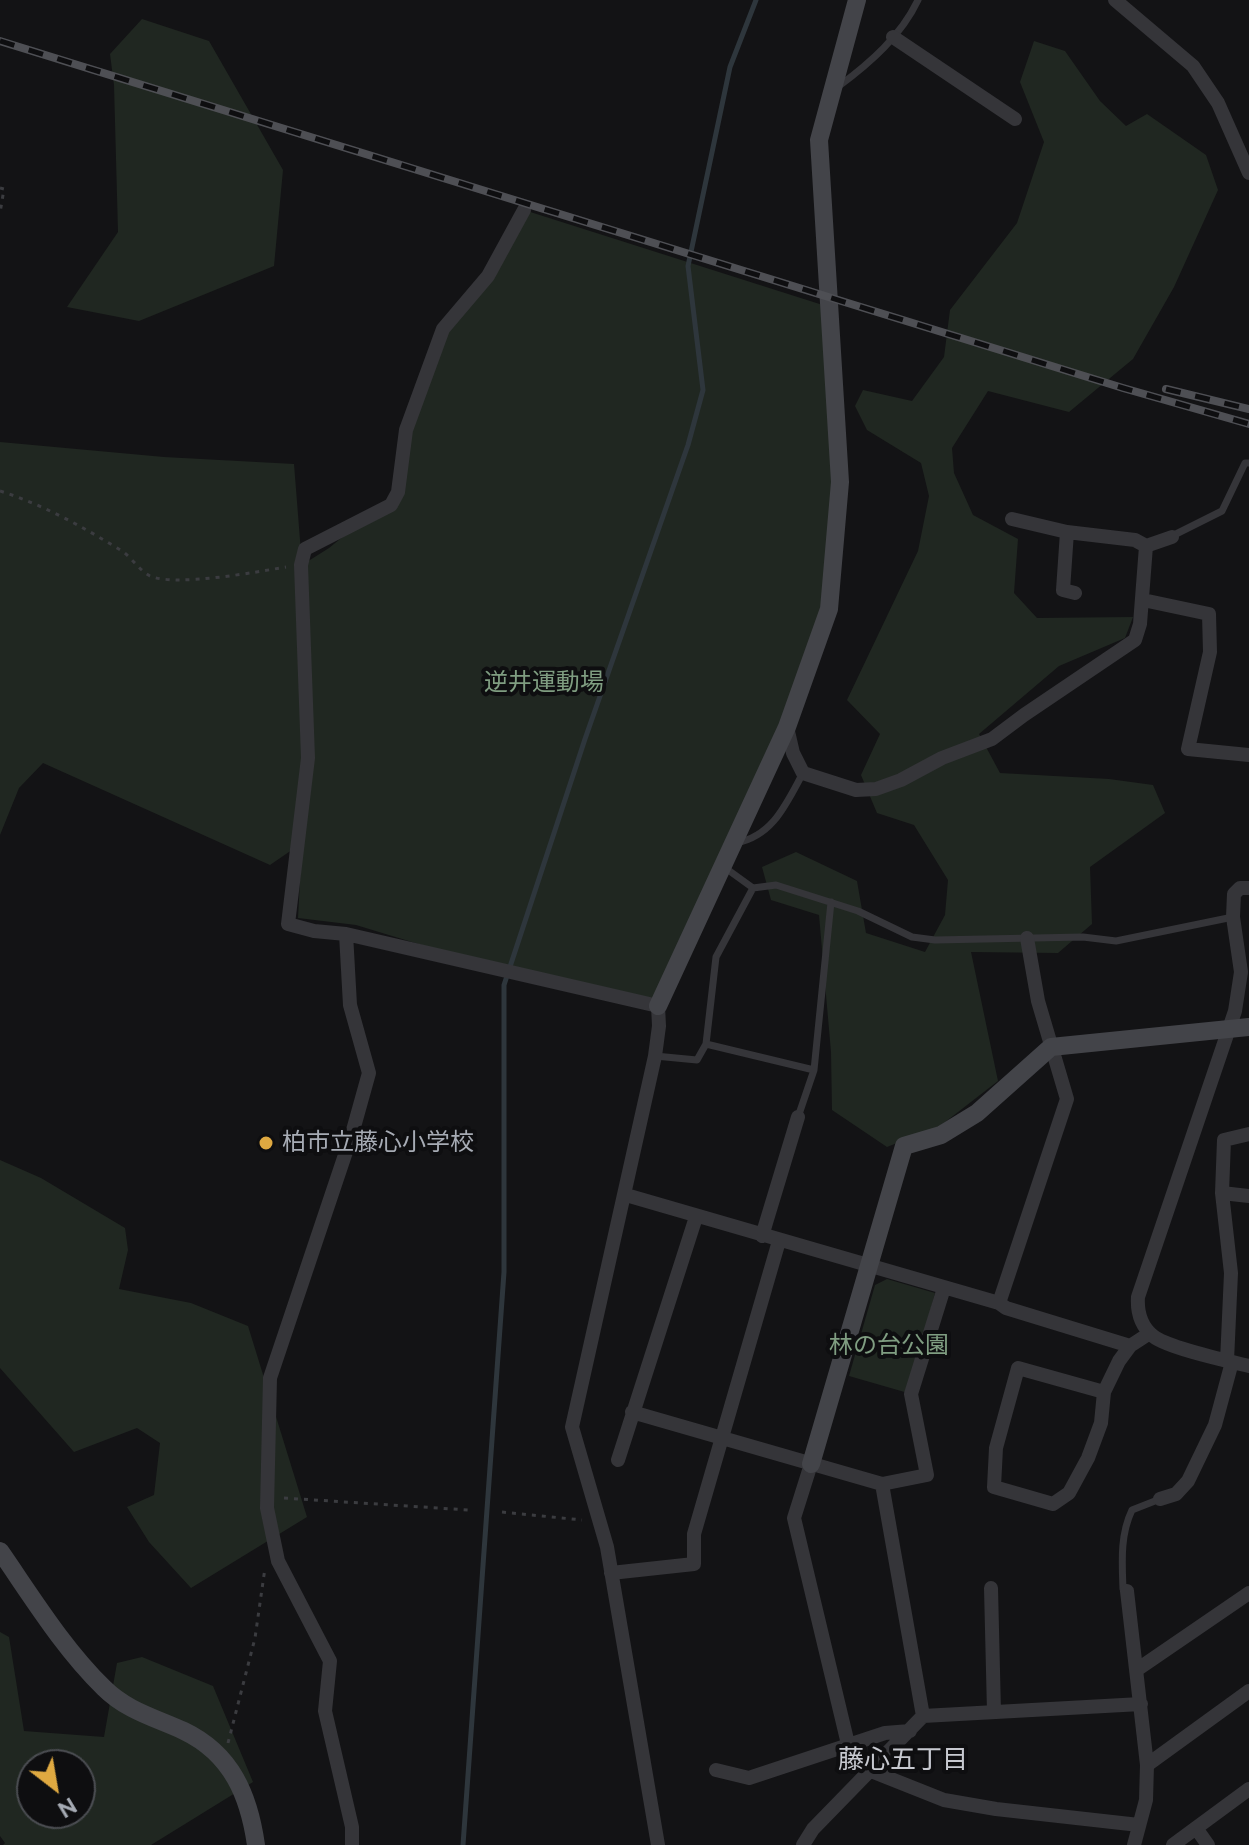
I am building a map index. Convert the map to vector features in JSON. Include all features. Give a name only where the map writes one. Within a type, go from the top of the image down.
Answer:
[{"type":"street","points":[[658,1845],[611,1573],[600,1521],[572,1427],[655,1056],[658,1006],[787,727],[829,609],[840,482],[819,140],[857,0]]},
{"type":"street","points":[[1115,0],[1193,66],[1218,103],[1249,173]]},
{"type":"street","points":[[893,37],[1015,119]]},
{"type":"street","points":[[524,210],[488,276],[443,329],[406,430],[398,492],[391,505],[305,549],[301,565],[308,758],[288,924],[314,931],[346,934],[658,1006]]},
{"type":"street","points":[[1012,519],[1067,532],[1135,540],[1146,546],[1172,537]]},
{"type":"street","points":[[1067,532],[1063,590],[1075,593]]},
{"type":"street","points":[[787,727],[793,753],[803,773],[856,790],[876,789],[901,780],[942,758],[992,739],[1135,640],[1143,600],[1146,546]]},
{"type":"street","points":[[1143,600],[1209,614],[1210,652],[1188,749],[1249,755]]},
{"type":"street","points":[[1249,888],[1240,888],[1234,894],[1233,917],[1241,972],[1235,1011],[1138,1297],[1137,1310],[1157,1339],[1249,1366]]},
{"type":"street","points":[[346,934],[350,1005],[369,1073],[352,1134],[270,1378],[267,1508],[278,1561],[330,1661],[325,1711],[352,1827],[352,1845]]},
{"type":"street","points":[[999,1303],[1067,1099],[1038,1001],[1027,938]]},
{"type":"street","points":[[848,1744],[794,1518],[904,1146],[941,1135],[977,1113],[1051,1047],[1249,1027]]},
{"type":"street","points":[[762,1236],[798,1117]]},
{"type":"street","points":[[1160,1499],[1176,1494],[1188,1481],[1215,1425],[1230,1361],[1231,1273],[1222,1193],[1224,1140],[1249,1134]]},
{"type":"street","points":[[1222,1193],[1249,1196]]},
{"type":"street","points":[[626,1195],[999,1303],[1006,1308],[1130,1346]]},
{"type":"street","points":[[618,1460],[696,1217]]},
{"type":"street","points":[[611,1573],[694,1564],[694,1534],[779,1241]]},
{"type":"street","points":[[632,1412],[882,1484],[927,1475],[911,1394],[944,1288]]},
{"type":"street","points":[[1104,1392],[1018,1368],[996,1448],[994,1487],[1053,1504],[1069,1493],[1092,1447],[1101,1423],[1104,1392],[1119,1361],[1130,1346],[1150,1333]]},
{"type":"street","points":[[882,1484],[923,1716]]},
{"type":"street","points":[[0,1551],[71,1652],[106,1690],[137,1712],[186,1732],[218,1755],[232,1770],[242,1787],[256,1845]]},
{"type":"street","points":[[991,1588],[994,1712]]},
{"type":"street","points":[[1127,1591],[1147,1765],[1146,1800],[1134,1845]]},
{"type":"street","points":[[1138,1669],[1249,1593]]},
{"type":"street","points":[[1147,1765],[1249,1691]]},
{"type":"street","points":[[803,1845],[813,1829],[923,1716],[1141,1704]]},
{"type":"street","points":[[716,1770],[749,1778],[885,1733],[910,1731]]},
{"type":"street","points":[[871,1771],[944,1800],[1139,1825]]},
{"type":"street","points":[[1173,1845],[1249,1789]]},
{"type":"street","points":[[1196,1828],[1208,1845]]},
{"type":"lane","points":[[831,91],[861,69],[893,37],[918,0]]},
{"type":"lane","points":[[1172,537],[1222,511],[1245,463],[1249,463]]},
{"type":"lane","points":[[733,843],[752,840],[768,830],[803,773]]},
{"type":"lane","points":[[723,866],[753,888],[776,885],[831,902],[912,937],[935,940],[1083,937],[1116,941],[1233,917]]},
{"type":"lane","points":[[655,1056],[697,1060],[706,1044],[716,957],[753,888]]},
{"type":"lane","points":[[798,1117],[814,1070],[831,902]]},
{"type":"lane","points":[[706,1044],[814,1070]]},
{"type":"lane","points":[[1127,1591],[1123,1589],[1122,1559],[1126,1523],[1132,1510],[1160,1499]]},
{"type":"path","points":[[0,188],[4,189],[0,213]]},
{"type":"path","points":[[0,491],[28,500],[90,531],[130,556],[150,575],[182,579],[218,577],[301,565]]},
{"type":"path","points":[[268,1497],[468,1510]]},
{"type":"path","points":[[502,1512],[600,1521]]},
{"type":"path","points":[[218,1755],[230,1741],[239,1709],[255,1638],[263,1569],[278,1561]]},
{"type":"green space","points":[[142,19],[209,41],[283,170],[274,266],[139,321],[67,307],[118,232],[114,85],[110,54]]},
{"type":"green space","points":[[1034,41],[1065,51],[1100,101],[1126,126],[1147,114],[1206,155],[1218,190],[1174,287],[1133,359],[1069,412],[988,391],[952,448],[954,473],[973,515],[1018,539],[1014,593],[1037,618],[1133,617],[1125,638],[1059,666],[979,734],[1000,773],[1109,779],[1153,785],[1165,813],[1090,867],[1092,924],[1058,953],[971,952],[998,1081],[940,1126],[887,1147],[832,1110],[831,1052],[819,915],[771,900],[762,867],[796,852],[857,881],[866,933],[925,952],[945,915],[948,880],[914,825],[877,813],[861,775],[880,734],[847,700],[918,551],[929,496],[921,463],[867,430],[855,406],[863,390],[912,401],[944,357],[950,310],[1017,223],[1044,142],[1020,82]]},
{"type":"green space","name":"逆井運動場","points":[[524,210],[829,307],[840,482],[829,609],[658,1006],[527,977],[356,925],[298,918],[302,843],[270,865],[43,763],[19,788],[0,835],[0,442],[164,457],[294,464],[302,565],[329,548],[398,492],[406,430],[443,329],[488,276]]},
{"type":"green space","points":[[0,1160],[41,1178],[125,1228],[128,1250],[119,1289],[191,1303],[248,1326],[307,1517],[191,1588],[149,1542],[127,1507],[154,1495],[160,1443],[137,1428],[74,1452],[0,1368]]},
{"type":"green space","name":"林の台公園","points":[[887,1279],[935,1293],[908,1393],[849,1376],[875,1285]]},
{"type":"green space","points":[[0,1632],[9,1637],[24,1731],[104,1737],[117,1663],[142,1657],[213,1686],[253,1782],[151,1845],[3,1845],[5,1843],[0,1836]]},
{"type":"waterway","points":[[463,1845],[504,1272],[504,985],[585,739],[688,445],[703,390],[688,266],[730,67],[756,0]]},
{"type":"railway","points":[[0,41],[1123,388],[1249,424]]},
{"type":"railway","points":[[1166,389],[1249,409]]},
{"type":"place","name":"柏市立藤心小学校","points":[[266,1143]]},
{"type":"district","name":"藤心五丁目","points":[[903,1760]]}]
